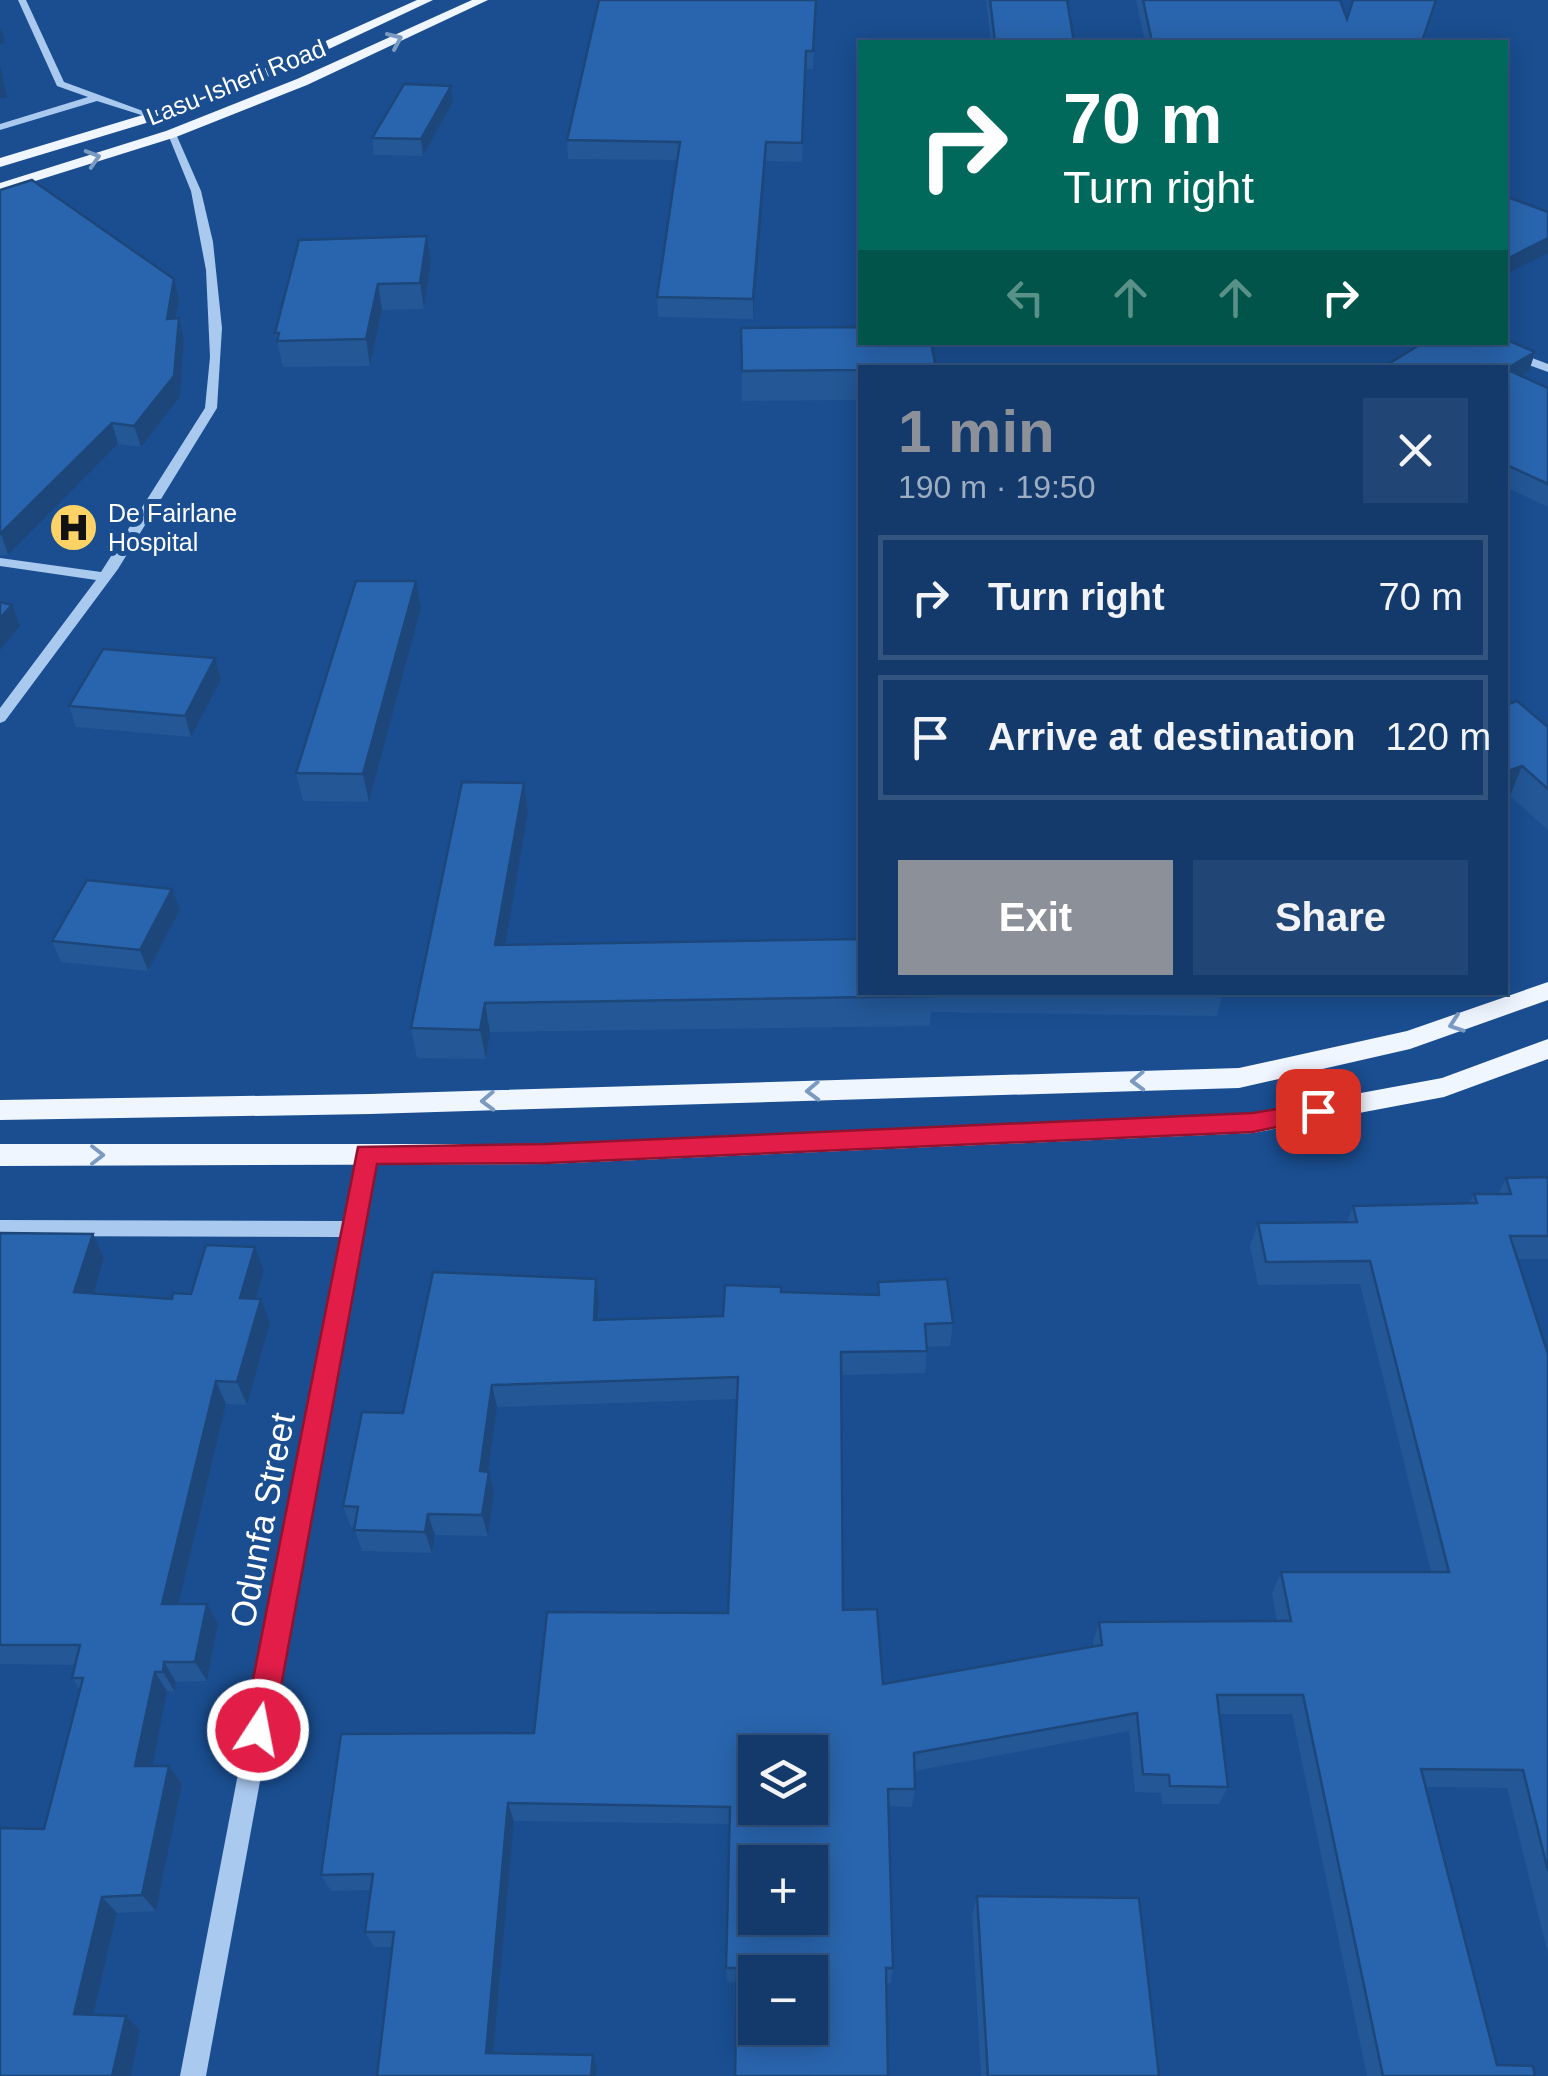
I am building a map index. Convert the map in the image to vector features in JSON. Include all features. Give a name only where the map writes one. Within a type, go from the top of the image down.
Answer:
[{"type":"main road","name":"Lasu-Isheri Road","points":[[0,162],[151,117],[275,69],[427,0]]},
{"type":"main road","name":"Lasu-Isheri Road","points":[[0,188],[171,134],[302,82],[482,0]]},
{"type":"main road","points":[[0,1110],[370,1104],[1239,1078],[1410,1040],[1548,991]]},
{"type":"main road","points":[[0,1155],[546,1154],[1253,1123],[1444,1088],[1548,1050]]},
{"type":"street","points":[[22,0],[60,84],[151,117]]},
{"type":"street","points":[[0,127],[102,97]]},
{"type":"street","points":[[0,718],[112,569],[212,408],[217,378],[212,287],[202,215],[195,188],[171,134]]},
{"type":"street","points":[[1516,356],[1548,368]]},
{"type":"street","points":[[0,562],[104,577],[112,569]]},
{"type":"street","name":"Odunfa Street","points":[[192,2076],[366,1154]]},
{"type":"street","points":[[0,1228],[352,1229]]},
{"type":"building","points":[[599,0],[816,0],[813,51],[806,51],[802,143],[766,142],[753,299],[657,297],[680,142],[567,140]]},
{"type":"building","points":[[990,0],[1067,0],[1074,40],[995,40]]},
{"type":"building","points":[[1143,0],[1340,0],[1347,19],[1353,0],[1436,0],[1423,40],[1152,40]]},
{"type":"building","points":[[404,84],[451,86],[421,139],[372,138]]},
{"type":"building","points":[[32,180],[174,279],[167,319],[179,318],[174,376],[134,426],[112,423],[0,534],[0,190]]},
{"type":"building","points":[[1508,197],[1548,212],[1548,238],[1508,258]]},
{"type":"building","points":[[427,236],[420,283],[378,284],[366,339],[277,341],[279,333],[275,333],[299,240]]},
{"type":"building","points":[[858,327],[858,345],[932,345],[935,365],[742,371],[741,328]]},
{"type":"building","points":[[1508,340],[1535,352],[1508,368],[1387,365],[1419,345],[1508,345]]},
{"type":"building","points":[[1508,370],[1548,388],[1548,484],[1508,465]]},
{"type":"building","points":[[356,581],[416,581],[363,774],[296,773]]},
{"type":"building","points":[[0,602],[12,605],[0,618]]},
{"type":"building","points":[[103,649],[215,658],[185,716],[69,706]]},
{"type":"building","points":[[1517,701],[1548,727],[1548,789],[1522,766],[1508,771],[1508,704]]},
{"type":"building","points":[[462,782],[524,783],[495,945],[858,939],[858,995],[933,995],[485,1003],[480,1030],[411,1028]]},
{"type":"building","points":[[87,880],[172,889],[140,950],[52,941]]},
{"type":"building","points":[[1548,1177],[1548,1236],[1510,1236],[1548,1354],[1548,1871],[1523,1770],[1421,1769],[1497,2065],[1533,2066],[1535,2076],[1383,2076],[1303,1695],[1217,1695],[1228,1787],[1170,1786],[1169,1775],[1143,1774],[1137,1713],[914,1753],[915,1789],[888,1789],[893,1968],[886,1968],[888,2076],[735,2076],[737,1968],[726,1968],[730,1807],[508,1803],[486,2053],[593,2055],[591,2076],[377,2076],[394,1932],[365,1932],[373,1874],[321,1875],[341,1734],[534,1733],[547,1612],[728,1613],[738,1377],[492,1385],[480,1471],[489,1472],[482,1515],[428,1514],[425,1532],[354,1530],[358,1507],[343,1506],[362,1412],[403,1413],[433,1272],[596,1279],[594,1320],[723,1316],[725,1285],[781,1287],[781,1292],[879,1295],[878,1282],[947,1279],[953,1323],[925,1324],[927,1351],[841,1352],[843,1610],[877,1609],[883,1684],[1102,1645],[1099,1622],[1291,1621],[1281,1572],[1449,1572],[1370,1261],[1266,1262],[1258,1223],[1357,1222],[1353,1206],[1477,1203],[1474,1194],[1511,1194],[1506,1178]]},
{"type":"building","points":[[0,1233],[93,1234],[74,1292],[172,1299],[173,1293],[191,1294],[206,1245],[255,1247],[240,1298],[261,1299],[237,1382],[216,1381],[162,1604],[207,1604],[195,1662],[164,1662],[163,1672],[155,1672],[135,1766],[169,1766],[142,1895],[102,1897],[74,2014],[126,2016],[112,2076],[0,2076],[0,1828],[44,1829],[83,1678],[72,1678],[80,1645],[0,1645]]},
{"type":"building","points":[[977,1896],[1139,1898],[1159,2076],[988,2076]]},
{"type":"place","name":"De Fairlane Hospital","points":[[73,527]]},
{"type":"route","points":[[258,1730],[366,1154],[546,1154],[678,1145],[1253,1123],[1318,1111]]}]
